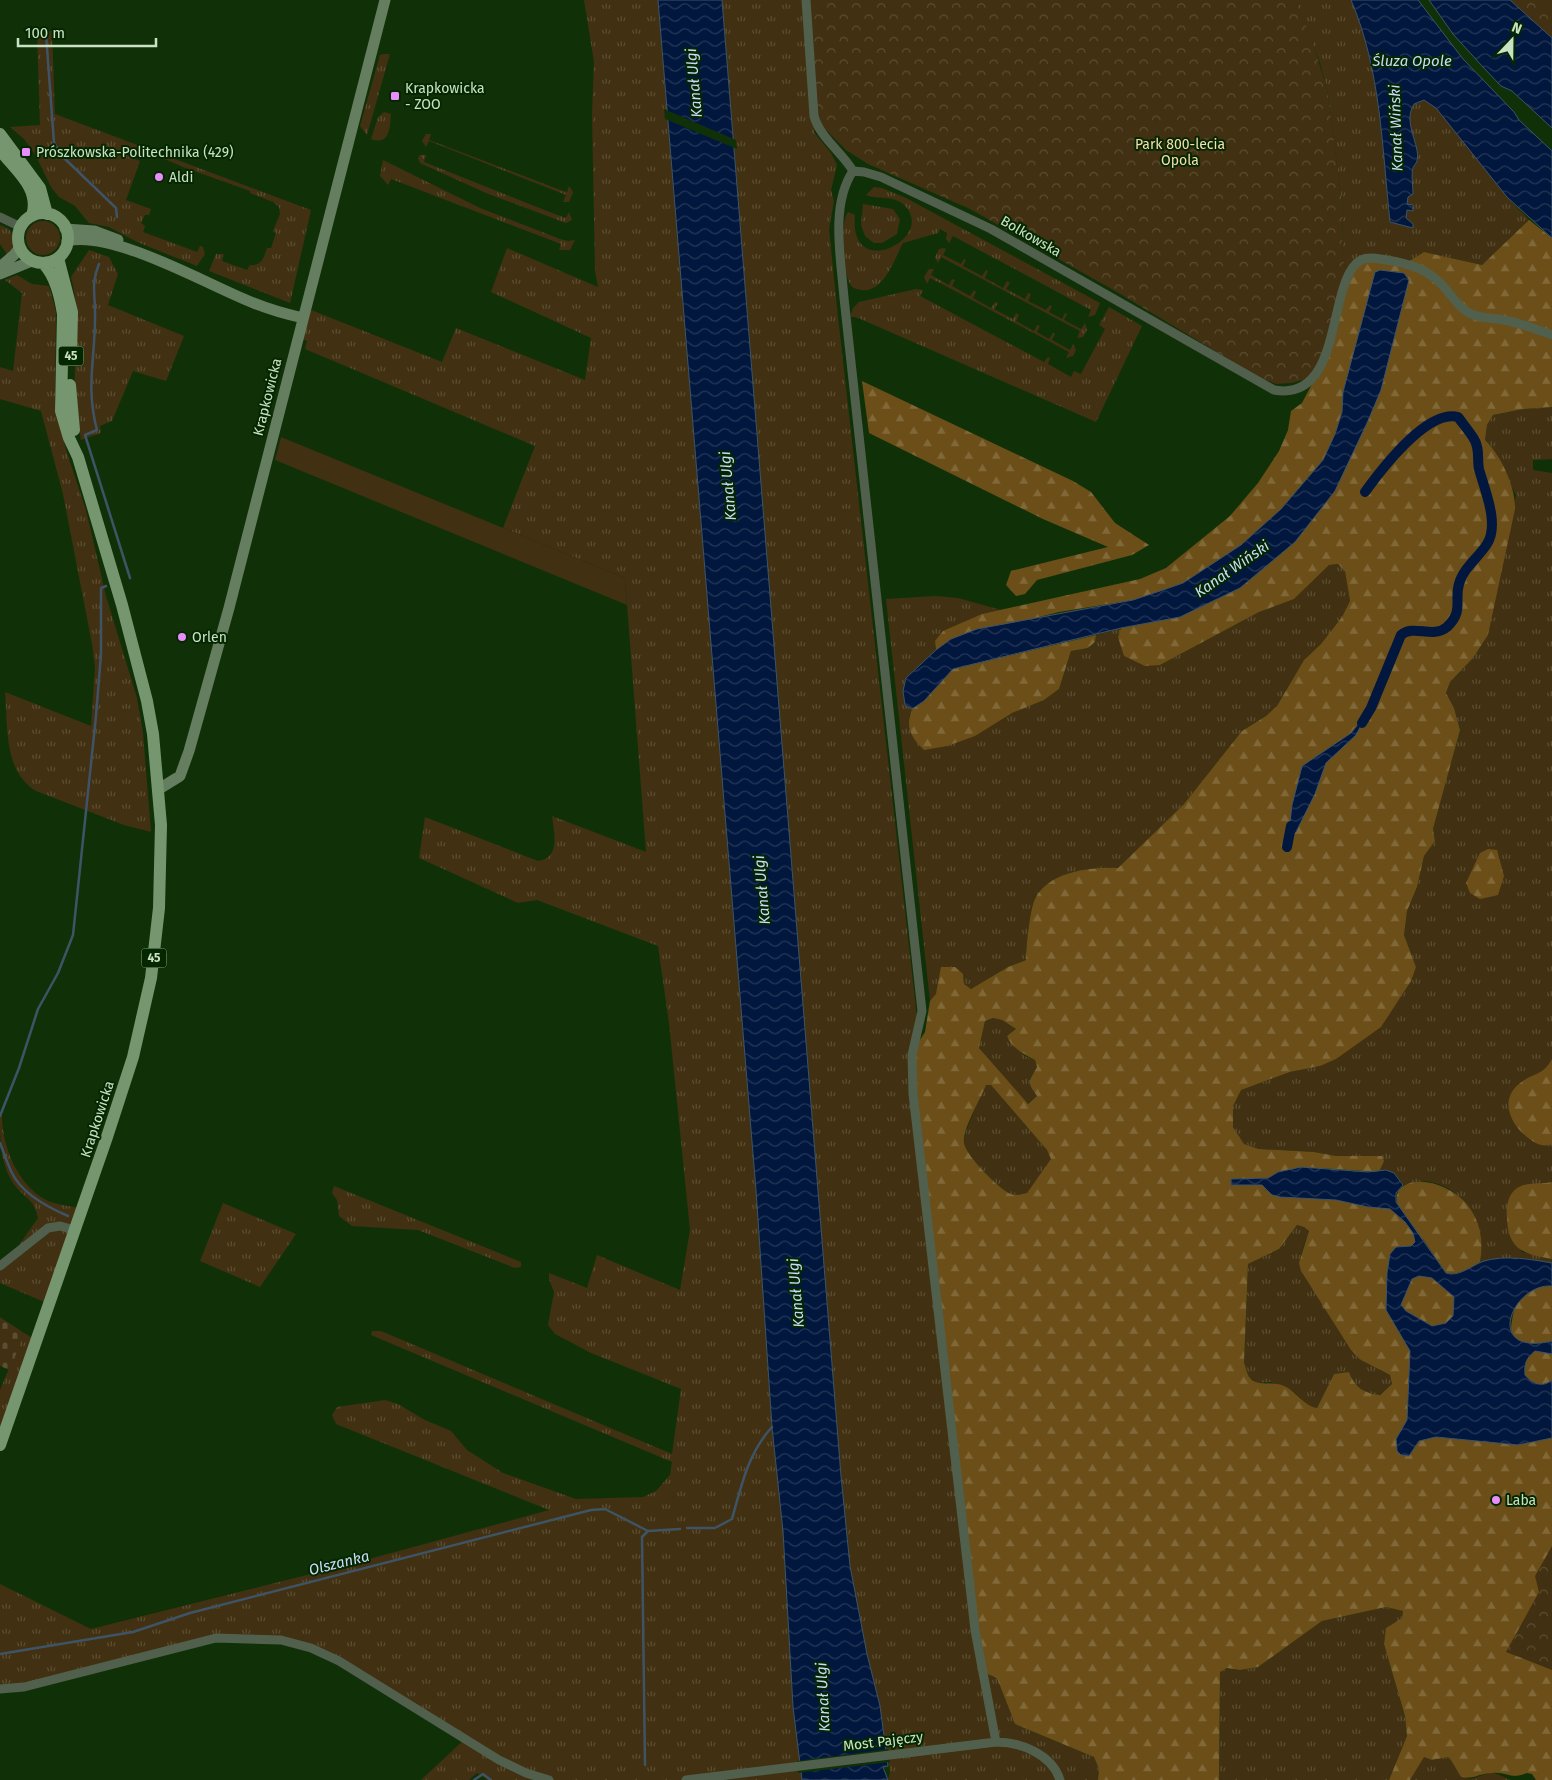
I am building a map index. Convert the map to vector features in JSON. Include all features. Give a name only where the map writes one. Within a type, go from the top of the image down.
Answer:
[{"type":"main road","points":[[0,134],[40,188],[46,214]]},
{"type":"main road","points":[[0,150],[32,191],[34,200],[32,216]]},
{"type":"main road","points":[[20,247],[18,236],[21,227],[32,216],[46,214],[59,220],[66,235],[65,249],[58,258],[38,262]]},
{"type":"main road","name":"45","points":[[20,247],[25,256],[38,262]]},
{"type":"main road","name":"Krapkowicka","points":[[58,258],[72,312],[70,408],[78,457]]},
{"type":"main road","name":"Krapkowicka","points":[[0,1445],[125,1082],[143,1018],[151,978],[160,908],[159,789],[147,701],[122,605],[78,457],[61,411],[63,314],[61,298],[50,271],[38,262]]},
{"type":"street","name":"Krapkowicka","points":[[159,789],[180,776],[184,769],[229,608],[385,0]]},
{"type":"street","points":[[806,0],[814,116],[821,132],[845,158],[853,171],[847,180],[839,225],[844,298],[922,1011],[912,1055],[913,1094],[975,1630],[992,1742]]},
{"type":"street","name":"Bolkowska","points":[[853,171],[880,176],[991,229],[1274,390],[1285,391],[1303,386],[1317,374],[1334,330],[1348,273],[1362,259],[1371,257],[1418,266],[1431,274],[1463,309],[1474,315],[1512,321],[1552,335]]},
{"type":"street","points":[[0,217],[21,227]]},
{"type":"street","points":[[66,235],[97,240],[143,256],[252,303],[302,318]]},
{"type":"street","points":[[0,267],[20,247]]},
{"type":"street","points":[[0,274],[38,262]]},
{"type":"street","points":[[0,1266],[48,1228],[60,1226],[75,1230]]},
{"type":"street","points":[[0,1689],[24,1687],[216,1638],[281,1640],[311,1648],[339,1661],[499,1760],[526,1773],[549,1780]]},
{"type":"street","name":"Most Pajęczy","points":[[689,1780],[992,1742],[1018,1745],[1034,1752],[1051,1765],[1060,1780]]},
{"type":"green space","points":[[584,0],[658,0],[756,1190],[772,1427],[783,1531],[793,1707],[802,1780],[488,1780],[477,1773],[469,1780],[421,1780],[465,1739],[311,1648],[238,1637],[0,1689],[0,1584],[91,1629],[351,1564],[549,1510],[336,1424],[332,1415],[337,1407],[385,1400],[398,1404],[425,1420],[451,1431],[467,1450],[503,1473],[576,1499],[643,1497],[656,1491],[670,1475],[672,1462],[371,1335],[372,1331],[381,1331],[672,1454],[681,1389],[591,1353],[555,1334],[548,1325],[554,1292],[549,1279],[549,1273],[587,1288],[597,1255],[680,1290],[690,1230],[669,1023],[658,946],[537,900],[518,903],[419,858],[425,817],[538,861],[545,859],[553,850],[555,837],[552,816],[646,852],[625,578],[503,528],[535,446],[305,349],[307,341],[302,339],[311,310],[442,362],[456,328],[585,380],[591,338],[491,292],[507,248],[598,287],[595,271],[592,113],[594,62]]},
{"type":"green space","points":[[722,0],[806,0],[816,126],[814,132],[831,153],[837,165],[831,190],[834,201],[829,229],[838,317],[917,1017],[997,1678],[1015,1724],[1094,1757],[1099,1769],[1098,1780],[888,1780],[890,1772],[880,1706],[867,1654],[850,1566],[841,1476]]},
{"type":"green space","name":"Park 800-lecia Opola","points":[[806,0],[1295,0],[1311,38],[1327,88],[1343,210],[1342,258],[1348,273],[1323,361],[1307,379],[1276,384],[1260,378],[1117,292],[970,209],[868,164],[846,150],[825,129],[816,126]]},
{"type":"green space","points":[[1295,0],[1351,0],[1369,54],[1374,81],[1379,110],[1390,222],[1413,228],[1413,224],[1406,218],[1407,210],[1412,211],[1413,205],[1407,205],[1416,146],[1412,136],[1410,119],[1414,104],[1424,100],[1436,108],[1507,197],[1529,220],[1482,265],[1424,252],[1406,263],[1348,273],[1342,258],[1343,210],[1327,88],[1320,63]]},
{"type":"green space","points":[[1510,0],[1552,0],[1552,38]]},
{"type":"green space","points":[[52,31],[55,114],[311,210],[290,303],[209,271],[216,254],[224,254],[222,261],[247,270],[250,265],[260,262],[267,248],[271,248],[276,233],[273,231],[280,214],[279,207],[273,202],[250,193],[250,191],[183,167],[139,148],[135,159],[140,161],[126,200],[151,209],[149,215],[145,215],[141,223],[145,226],[143,232],[197,252],[200,246],[203,247],[205,254],[197,266],[137,242],[109,227],[89,223],[75,206],[59,197],[51,187],[35,154],[24,139],[10,127],[40,125],[37,32]]},
{"type":"green space","points":[[390,54],[367,135],[360,126],[380,55]]},
{"type":"green space","points":[[384,112],[391,114],[388,134],[382,140],[371,139],[378,117]]},
{"type":"green space","points":[[426,134],[431,134],[429,140],[563,191],[567,192],[569,186],[573,192],[569,202],[563,202],[566,195],[429,141],[426,147],[422,141]]},
{"type":"green space","points":[[420,155],[426,155],[424,162],[552,213],[566,218],[569,212],[572,220],[566,223],[486,193],[420,163],[418,158]]},
{"type":"green space","points":[[383,160],[480,208],[560,239],[575,240],[570,250],[559,250],[561,244],[391,179],[388,185],[380,176]]},
{"type":"green space","points":[[874,187],[882,188],[906,198],[1100,303],[1095,315],[1088,317],[1091,310],[953,236],[949,243],[946,239],[947,233],[940,229],[938,233],[903,243],[885,278],[878,285],[871,289],[862,290],[852,287],[846,272],[843,250],[843,228],[848,212],[855,215],[857,236],[865,247],[877,251],[890,248],[902,240],[910,229],[911,217],[903,204],[899,201],[866,195]]},
{"type":"green space","points":[[863,204],[893,209],[900,219],[897,234],[882,243],[874,243],[865,236],[861,225]]},
{"type":"green space","points":[[1529,220],[1552,238],[1552,407],[1523,409],[1493,415],[1487,425],[1485,440],[1497,454],[1506,472],[1513,491],[1515,509],[1488,635],[1473,658],[1450,682],[1446,693],[1454,708],[1460,730],[1433,829],[1435,841],[1424,856],[1417,887],[1407,911],[1404,935],[1416,967],[1411,981],[1381,1027],[1336,1059],[1320,1066],[1290,1072],[1241,1090],[1233,1106],[1233,1127],[1244,1144],[1259,1149],[1314,1152],[1336,1156],[1382,1156],[1384,1161],[1379,1172],[1319,1168],[1279,1172],[1268,1178],[1232,1179],[1231,1185],[1262,1185],[1267,1191],[1336,1200],[1378,1208],[1399,1209],[1397,1194],[1405,1185],[1420,1182],[1438,1185],[1456,1194],[1471,1210],[1480,1233],[1480,1262],[1472,1267],[1464,1271],[1446,1273],[1423,1239],[1411,1246],[1396,1247],[1390,1254],[1387,1273],[1386,1310],[1410,1351],[1407,1420],[1396,1439],[1409,1456],[1419,1441],[1436,1437],[1518,1445],[1552,1438],[1552,1780],[1536,1780],[1532,1774],[1527,1773],[1516,1776],[1492,1773],[1469,1778],[1461,1777],[1449,1757],[1432,1760],[1424,1757],[1410,1780],[1389,1780],[1407,1736],[1405,1716],[1384,1644],[1386,1628],[1402,1618],[1403,1611],[1386,1607],[1322,1621],[1258,1667],[1240,1670],[1227,1668],[1220,1672],[1219,1780],[1098,1780],[1099,1769],[1094,1757],[1015,1724],[997,1678],[981,1671],[911,1068],[918,1043],[925,1032],[930,1001],[936,994],[941,967],[955,967],[963,974],[964,984],[971,989],[1008,967],[1026,960],[1031,911],[1035,899],[1041,890],[1050,882],[1072,873],[1096,868],[1118,868],[1184,804],[1242,731],[1266,716],[1277,706],[1304,660],[1321,644],[1342,617],[1350,601],[1345,571],[1338,564],[1329,565],[1294,599],[1259,612],[1160,665],[1145,666],[1124,656],[1118,637],[1121,628],[1180,617],[1240,588],[1295,542],[1335,491],[1381,390],[1356,348],[1343,392],[1342,412],[1335,434],[1323,460],[1281,509],[1241,545],[1183,583],[1133,600],[1059,612],[951,639],[936,650],[935,641],[943,631],[982,614],[1140,579],[1166,568],[1230,516],[1258,483],[1279,451],[1288,430],[1291,411],[1302,403],[1312,384],[1348,273],[1362,259],[1406,263],[1424,252],[1482,265]],"holes":[[[993,1018],[1002,1020],[1016,1029],[1007,1036],[1009,1040],[1018,1050],[1035,1060],[1037,1067],[1030,1084],[1037,1096],[1028,1104],[979,1048],[985,1021]],[[986,1085],[991,1085],[1047,1150],[1051,1159],[1027,1193],[1015,1195],[999,1186],[984,1172],[966,1149],[964,1137],[972,1114]],[[1297,1225],[1309,1231],[1299,1263],[1301,1271],[1351,1350],[1361,1360],[1390,1375],[1392,1384],[1380,1395],[1364,1391],[1354,1382],[1349,1372],[1334,1374],[1317,1408],[1312,1407],[1284,1386],[1253,1381],[1249,1377],[1244,1363],[1248,1264],[1279,1249]]]},
{"type":"green space","points":[[43,221],[50,222],[55,226],[59,231],[59,245],[55,250],[50,254],[43,255],[36,254],[31,250],[27,245],[26,238],[27,231],[31,226],[36,222]]},
{"type":"green space","points":[[0,225],[9,229],[14,239],[8,256],[0,244]]},
{"type":"green space","points":[[939,249],[946,249],[943,255],[961,264],[964,259],[966,260],[963,266],[982,276],[986,270],[988,271],[985,278],[1003,288],[1007,281],[1010,283],[1006,289],[1025,299],[1028,293],[1031,294],[1028,301],[1046,310],[1050,305],[1052,306],[1049,312],[1062,319],[1065,313],[1067,314],[1064,320],[1081,329],[1085,323],[1087,330],[1083,337],[1077,338],[1080,331],[941,257],[938,263],[935,257]]},
{"type":"green space","points":[[89,250],[109,257],[118,274],[108,305],[184,336],[166,381],[133,371],[112,421],[100,426],[101,433],[81,440],[75,397],[77,323],[71,277]]},
{"type":"green space","points":[[929,269],[934,269],[931,275],[949,285],[952,279],[955,280],[952,286],[970,296],[974,290],[976,292],[973,298],[991,308],[995,302],[998,303],[994,309],[1013,319],[1016,313],[1019,315],[1016,321],[1034,331],[1037,325],[1040,326],[1037,332],[1049,339],[1053,333],[1055,334],[1052,340],[1070,350],[1073,344],[1076,350],[1073,356],[1066,358],[1069,352],[930,278],[927,284],[924,277]]},
{"type":"green space","points":[[17,275],[32,284],[49,286],[56,312],[55,406],[67,453],[86,510],[106,596],[137,698],[143,733],[151,832],[124,825],[36,791],[25,782],[12,760],[7,733],[5,692],[91,726],[95,666],[63,494],[41,411],[0,399],[0,367],[13,371],[22,293],[5,280]]},
{"type":"green space","points":[[916,289],[923,290],[920,296],[1044,362],[1048,357],[1050,358],[1048,364],[1071,377],[1074,371],[1081,374],[1105,329],[1099,325],[1109,307],[1142,326],[1096,422],[856,317],[850,317],[853,308],[859,302]]},
{"type":"green space","points":[[862,381],[1073,481],[1091,492],[1115,523],[1149,545],[1132,555],[1037,580],[1025,594],[1016,596],[1006,585],[1011,571],[1108,547],[1043,519],[869,433]]},
{"type":"green space","points":[[1552,407],[1552,459],[1533,460],[1533,470],[1552,473],[1552,1182],[1513,1192],[1507,1217],[1510,1230],[1522,1252],[1552,1259],[1552,1263],[1511,1259],[1480,1262],[1480,1235],[1476,1222],[1470,1210],[1452,1191],[1440,1184],[1426,1181],[1403,1185],[1399,1178],[1393,1174],[1379,1172],[1383,1161],[1382,1156],[1336,1156],[1314,1152],[1259,1149],[1244,1144],[1233,1127],[1233,1106],[1240,1090],[1290,1072],[1320,1066],[1381,1027],[1416,967],[1404,935],[1407,911],[1417,887],[1424,856],[1435,841],[1433,829],[1460,730],[1454,708],[1446,693],[1450,682],[1473,658],[1488,635],[1516,495],[1499,459],[1485,440],[1487,425],[1493,415],[1523,409]]},
{"type":"green space","points":[[281,437],[625,578],[627,605],[275,460]]},
{"type":"green space","points":[[1338,564],[1345,570],[1350,601],[1342,617],[1321,644],[1304,660],[1277,706],[1266,716],[1242,731],[1184,804],[1118,868],[1096,868],[1072,873],[1050,882],[1041,890],[1035,899],[1031,911],[1026,960],[1008,967],[971,989],[964,984],[963,974],[930,1001],[886,599],[935,596],[958,598],[1001,610],[982,614],[935,641],[936,650],[906,678],[905,705],[912,709],[909,717],[1012,713],[1044,700],[1059,689],[1071,651],[1088,648],[1095,642],[1096,635],[1121,628],[1118,637],[1160,665],[1259,612],[1294,599],[1329,565]]},
{"type":"green space","points":[[1096,635],[1095,642],[1088,648],[1071,651],[1059,689],[1044,700],[1012,713],[975,736],[947,746],[924,750],[910,732],[909,722],[912,709],[924,701],[953,669]]},
{"type":"green space","points":[[1488,849],[1497,850],[1504,876],[1498,895],[1480,899],[1470,893],[1466,883],[1480,853]]},
{"type":"green space","points":[[993,1018],[1002,1020],[1017,1030],[1007,1036],[1025,1056],[1035,1060],[1037,1067],[1030,1084],[1037,1096],[1027,1104],[979,1048],[985,1021]]},
{"type":"green space","points":[[1552,1059],[1552,1144],[1542,1145],[1527,1137],[1516,1126],[1512,1119],[1509,1105],[1513,1090],[1519,1084],[1545,1069]]},
{"type":"green space","points":[[986,1084],[991,1085],[1047,1150],[1052,1159],[1027,1193],[1011,1194],[999,1186],[984,1172],[966,1149],[964,1138],[966,1131]]},
{"type":"green space","points":[[0,1115],[2,1116],[5,1140],[9,1152],[20,1176],[28,1186],[37,1195],[48,1201],[82,1209],[49,1304],[0,1283],[0,1266],[10,1258],[38,1218],[32,1203],[16,1187],[11,1179],[4,1162]]},
{"type":"green space","points":[[1552,1182],[1552,1259],[1533,1255],[1519,1249],[1514,1244],[1508,1229],[1507,1205],[1512,1193],[1521,1186]]},
{"type":"green space","points":[[334,1186],[521,1262],[521,1267],[515,1268],[418,1230],[352,1226],[339,1216],[337,1200],[332,1193]]},
{"type":"green space","points":[[223,1203],[296,1234],[260,1287],[200,1261]]},
{"type":"green space","points":[[1297,1225],[1309,1231],[1300,1264],[1311,1286],[1335,1318],[1381,1371],[1390,1375],[1392,1384],[1379,1395],[1369,1393],[1361,1388],[1354,1382],[1349,1372],[1334,1374],[1317,1408],[1310,1407],[1293,1391],[1270,1382],[1258,1383],[1249,1378],[1244,1363],[1248,1264],[1279,1249]]},
{"type":"green space","points":[[1419,1275],[1432,1278],[1454,1297],[1453,1316],[1446,1323],[1432,1326],[1406,1311],[1401,1304],[1412,1279]]},
{"type":"green space","points":[[1540,1286],[1552,1286],[1552,1341],[1529,1344],[1517,1341],[1513,1337],[1511,1330],[1514,1309],[1522,1297]]},
{"type":"green space","points":[[0,1317],[24,1333],[10,1370],[0,1366]]},
{"type":"green space","points":[[24,1333],[36,1340],[0,1445],[0,1390]]},
{"type":"green space","points":[[1535,1351],[1552,1354],[1552,1380],[1545,1384],[1534,1383],[1525,1375],[1526,1362]]},
{"type":"green space","points":[[1552,1546],[1552,1670],[1506,1652],[1539,1592],[1535,1576]]},
{"type":"green space","points":[[1386,1607],[1403,1611],[1402,1618],[1386,1628],[1384,1644],[1405,1716],[1407,1736],[1389,1780],[1219,1780],[1220,1672],[1227,1668],[1240,1670],[1258,1667],[1322,1621]]},
{"type":"green space","points":[[1424,1756],[1432,1760],[1449,1757],[1461,1777],[1470,1779],[1492,1772],[1511,1780],[1410,1780]]},
{"type":"water","name":"Kanał Ulgi","points":[[658,0],[722,0],[841,1476],[850,1566],[867,1654],[880,1706],[888,1766],[883,1767],[888,1780],[802,1780],[793,1707],[783,1531],[772,1427],[756,1190]]},
{"type":"water","name":"Śluza Opole","points":[[1351,0],[1418,0],[1463,59],[1514,112],[1519,120],[1552,151],[1552,238],[1507,197],[1436,108],[1424,100],[1414,104],[1410,119],[1418,155],[1412,171],[1413,194],[1408,197],[1407,204],[1413,205],[1413,211],[1407,210],[1406,218],[1413,224],[1413,228],[1390,222],[1379,110],[1374,81],[1369,54]]},
{"type":"water","points":[[1429,0],[1510,0],[1552,38],[1552,128],[1512,91],[1501,86],[1453,34]]},
{"type":"water","name":"Kanał Wiński","points":[[1380,270],[1404,273],[1409,280],[1381,390],[1335,491],[1295,542],[1240,588],[1180,617],[1121,628],[953,669],[924,701],[912,709],[905,705],[903,691],[906,678],[936,650],[951,639],[977,629],[1133,600],[1183,583],[1241,545],[1281,509],[1323,460],[1335,434],[1342,412],[1343,392],[1375,272]]},
{"type":"water","points":[[1368,712],[1356,735],[1326,763],[1315,794],[1296,832],[1288,840],[1292,805],[1302,766],[1351,733]]},
{"type":"water","points":[[1301,1167],[1368,1172],[1386,1170],[1394,1173],[1403,1185],[1396,1193],[1396,1202],[1446,1273],[1459,1273],[1487,1260],[1505,1258],[1552,1263],[1552,1286],[1538,1288],[1525,1296],[1516,1306],[1511,1318],[1511,1330],[1517,1339],[1530,1343],[1552,1341],[1552,1354],[1535,1351],[1525,1364],[1525,1375],[1538,1384],[1545,1384],[1552,1380],[1552,1438],[1518,1445],[1436,1437],[1419,1441],[1409,1456],[1401,1455],[1397,1451],[1396,1439],[1407,1420],[1410,1351],[1386,1310],[1387,1273],[1390,1254],[1396,1247],[1411,1246],[1415,1242],[1413,1233],[1405,1222],[1390,1209],[1368,1207],[1336,1200],[1280,1197],[1272,1195],[1262,1185],[1231,1185],[1231,1179],[1268,1178],[1278,1172]],"holes":[[[1419,1276],[1432,1278],[1454,1297],[1453,1316],[1446,1323],[1432,1326],[1406,1311],[1401,1305],[1412,1279]]]},
{"type":"pier","points":[[664,109],[736,140],[737,149],[665,119]]},
{"type":"pier","points":[[888,1749],[890,1762],[798,1773],[797,1761]]},
{"type":"waterway","points":[[46,34],[54,143],[63,157],[116,208],[117,217]]},
{"type":"waterway","points":[[99,264],[94,282],[95,328],[91,384],[97,430],[85,435],[130,578]]},
{"type":"waterway","points":[[1362,723],[1371,708],[1401,635],[1412,631],[1436,632],[1447,627],[1452,621],[1457,611],[1458,590],[1461,578],[1484,549],[1491,536],[1492,527],[1490,506],[1479,469],[1476,442],[1458,417],[1446,417],[1433,422],[1419,431],[1393,456],[1365,492]]},
{"type":"waterway","points":[[0,1116],[19,1068],[38,1009],[58,973],[73,935],[96,716],[101,654],[101,588],[106,586]]},
{"type":"waterway","points":[[1287,847],[1291,826]]},
{"type":"waterway","points":[[0,1143],[16,1181],[36,1199],[68,1216]]},
{"type":"waterway","name":"Olszanka","points":[[687,1528],[715,1528],[732,1519],[751,1459],[772,1427]]},
{"type":"waterway","name":"Olszanka","points":[[0,1654],[133,1632],[190,1613],[591,1510],[605,1509],[648,1531],[680,1529]]},
{"type":"waterway","points":[[645,1765],[642,1537],[648,1531]]},
{"type":"waterway","points":[[474,1780],[483,1774],[491,1780]]},
{"type":"place","name":"Krapkowicka - ZOO","points":[[395,96]]},
{"type":"place","name":"Prószkowska-Politechnika (429)","points":[[26,152]]},
{"type":"place","name":"Aldi","points":[[159,177]]},
{"type":"place","name":"Orlen","points":[[182,637]]},
{"type":"place","name":"Laba","points":[[1496,1500]]}]
